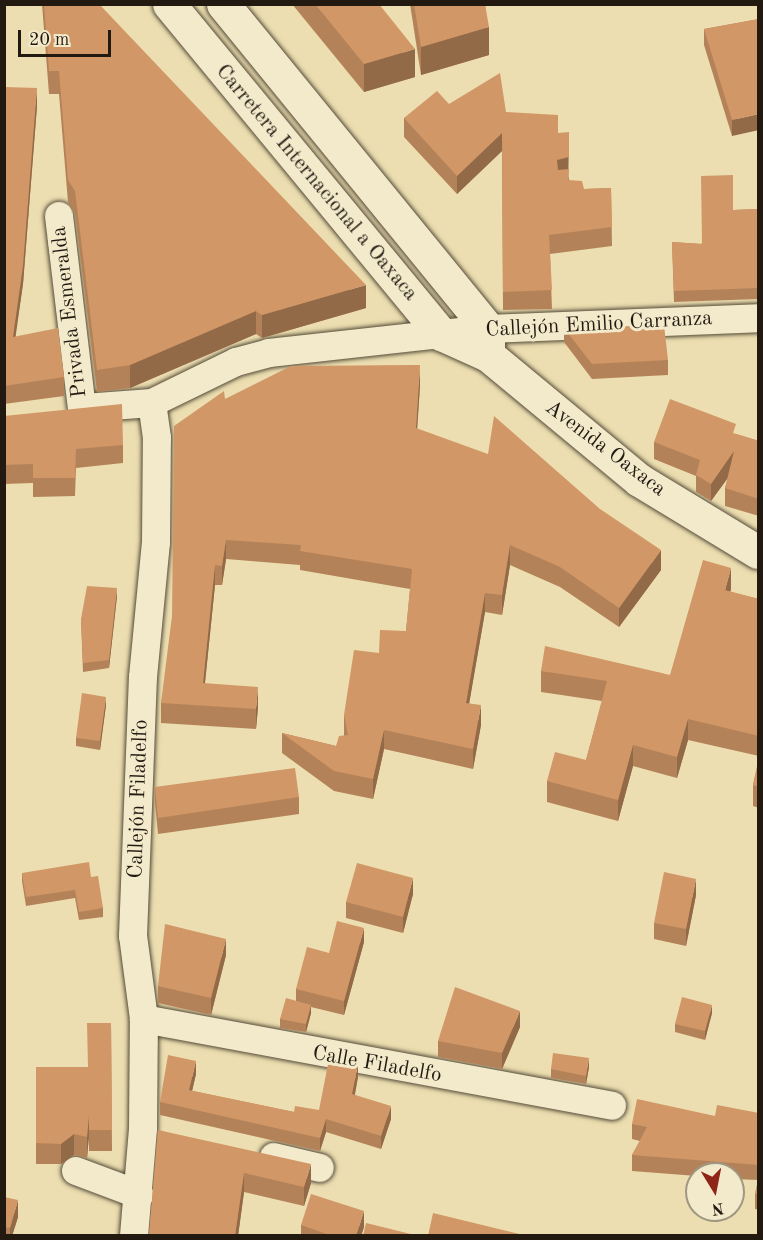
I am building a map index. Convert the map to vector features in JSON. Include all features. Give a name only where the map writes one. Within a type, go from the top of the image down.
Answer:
[{"type":"street","name":"Carretera Internacional a Oaxaca","points":[[169,4],[441,334]]},
{"type":"street","name":"Carretera Internacional a Oaxaca","points":[[223,4],[488,342]]},
{"type":"street","name":"Privada Esmeralda","points":[[59,216],[82,409]]},
{"type":"street","name":"Callejón Emilio Carranza","points":[[488,342],[759,318]]},
{"type":"street","name":"Avenida Oaxaca","points":[[441,334],[488,342],[639,480],[759,552]]},
{"type":"street","points":[[49,413],[152,403],[236,362],[269,353],[441,334]]},
{"type":"street","name":"Callejón Filadelfo","points":[[134,1236],[140,1195],[144,1128],[144,1019],[133,936],[143,677],[156,543],[157,438],[152,403]]},
{"type":"street","name":"Calle Filadelfo","points":[[144,1019],[612,1106]]},
{"type":"street","points":[[144,1128],[173,1135]]},
{"type":"street","points":[[243,1150],[320,1168]]},
{"type":"street","points":[[76,1171],[140,1195]]},
{"type":"building","points":[[44,4],[99,4],[366,285],[262,315],[256,311],[130,365],[97,370],[75,191],[68,180],[59,71],[49,71]]},
{"type":"building","points":[[315,4],[379,4],[415,49],[364,64]]},
{"type":"building","points":[[414,4],[485,4],[489,27],[421,47]]},
{"type":"building","points":[[759,19],[759,114],[732,120],[704,29]]},
{"type":"building","points":[[500,73],[506,112],[558,115],[558,133],[569,132],[569,157],[557,160],[558,170],[569,169],[568,180],[582,181],[584,189],[611,188],[612,227],[549,235],[552,290],[503,292],[502,133],[457,176],[404,118],[437,91],[449,104]]},
{"type":"building","points":[[4,87],[37,88],[23,266],[13,337],[58,328],[64,377],[4,386]]},
{"type":"building","points":[[733,175],[733,210],[759,209],[758,288],[674,291],[672,242],[702,244],[701,176]]},
{"type":"building","points":[[664,325],[668,360],[592,364],[564,328]]},
{"type":"building","points":[[420,365],[416,428],[488,454],[494,416],[600,509],[661,550],[619,608],[560,567],[510,545],[502,595],[485,593],[466,703],[481,705],[473,749],[384,730],[373,779],[334,771],[282,733],[336,746],[339,736],[348,735],[344,715],[354,650],[379,653],[380,630],[406,631],[412,569],[300,551],[301,545],[226,540],[222,566],[215,565],[203,683],[258,687],[256,709],[161,703],[172,616],[174,426],[224,391],[225,399],[291,366]]},
{"type":"building","points":[[670,399],[736,424],[733,433],[759,441],[759,499],[725,488],[734,451],[711,484],[696,475],[700,460],[654,442]]},
{"type":"building","points":[[122,404],[123,445],[76,449],[75,478],[33,478],[33,464],[4,465],[4,416]]},
{"type":"building","points":[[703,560],[731,568],[725,590],[759,599],[759,736],[688,719],[677,757],[633,745],[618,800],[547,781],[555,752],[586,760],[607,681],[541,671],[545,646],[670,675]]},
{"type":"building","points":[[87,586],[117,588],[109,660],[83,663],[81,619]]},
{"type":"building","points":[[82,693],[106,697],[100,741],[76,738]]},
{"type":"building","points":[[759,758],[759,787],[753,785]]},
{"type":"building","points":[[295,768],[299,797],[158,818],[155,787]]},
{"type":"building","points":[[89,862],[91,877],[98,876],[103,908],[79,912],[75,890],[26,897],[22,873]]},
{"type":"building","points":[[357,863],[413,878],[403,917],[346,902]]},
{"type":"building","points":[[664,872],[696,879],[686,929],[654,923]]},
{"type":"building","points":[[337,921],[364,928],[344,1001],[296,989],[307,947],[329,953]]},
{"type":"building","points":[[165,924],[226,939],[211,998],[158,986]]},
{"type":"building","points":[[455,987],[520,1011],[502,1053],[438,1041]]},
{"type":"building","points":[[682,997],[712,1005],[705,1031],[675,1024]]},
{"type":"building","points":[[286,998],[311,1005],[306,1024],[280,1019]]},
{"type":"building","points":[[87,1023],[111,1023],[112,1130],[89,1130],[89,1115],[87,1137],[74,1134],[61,1144],[36,1143],[36,1067],[88,1067]]},
{"type":"building","points":[[553,1053],[589,1058],[586,1076],[551,1069]]},
{"type":"building","points":[[168,1055],[196,1061],[189,1090],[294,1112],[295,1106],[319,1110],[329,1059],[358,1064],[352,1094],[391,1106],[381,1136],[326,1119],[320,1138],[160,1102]]},
{"type":"building","points":[[637,1099],[715,1116],[717,1105],[759,1113],[759,1165],[745,1164],[745,1162],[632,1155],[647,1127],[632,1124]]},
{"type":"building","points":[[158,1130],[311,1164],[304,1187],[244,1173],[235,1236],[149,1235]]},
{"type":"building","points":[[759,1177],[759,1195],[755,1194]]},
{"type":"building","points":[[311,1194],[364,1211],[356,1236],[332,1236],[301,1225]]},
{"type":"building","points":[[4,1197],[18,1200],[10,1228],[4,1227]]},
{"type":"building","points":[[433,1213],[528,1236],[428,1236]]},
{"type":"building","points":[[366,1223],[419,1236],[363,1236]]}]
